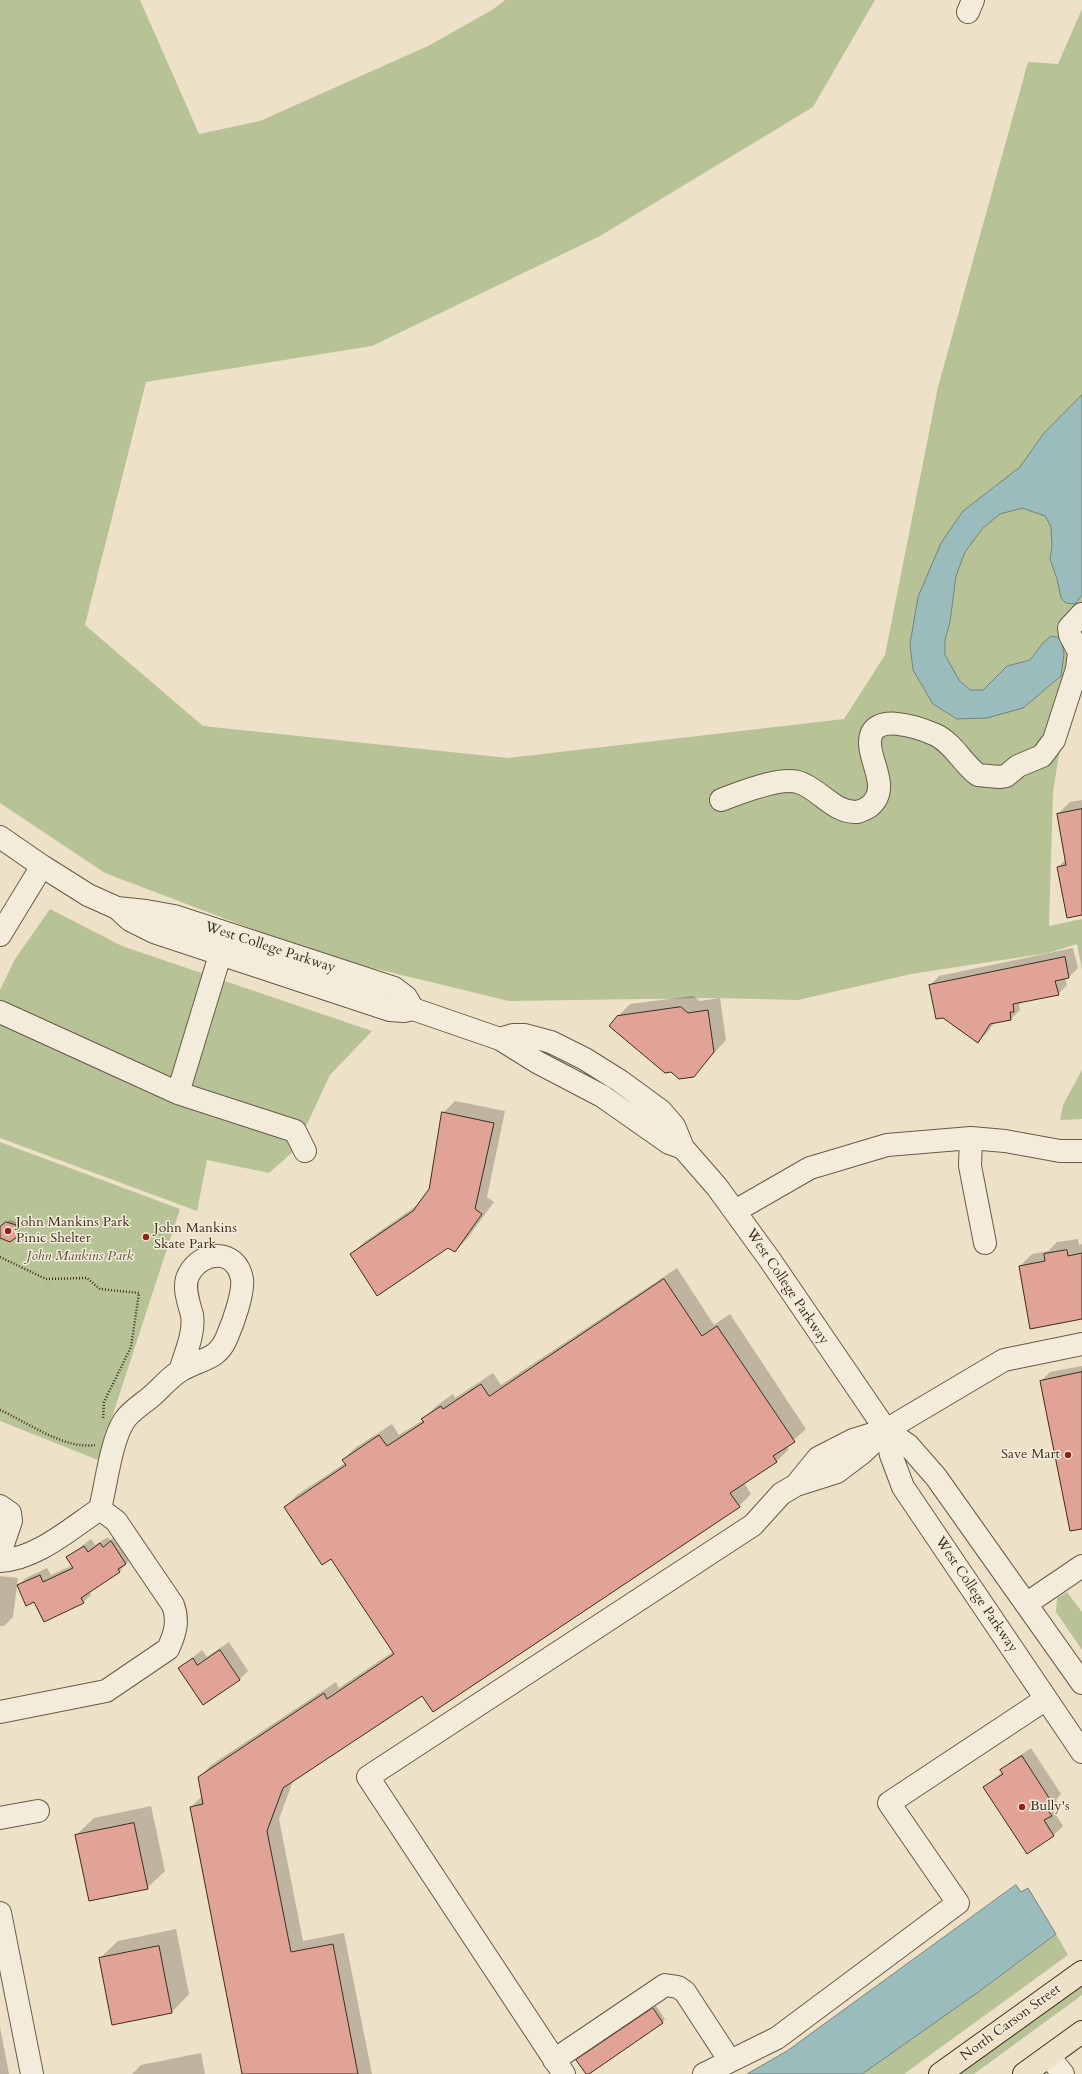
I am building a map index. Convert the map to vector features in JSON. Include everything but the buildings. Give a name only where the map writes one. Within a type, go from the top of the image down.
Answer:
[{"type":"main road","name":"North Carson Street","points":[[940,2074],[1082,1972]]},
{"type":"main road","points":[[1024,2074],[1082,2032]]},
{"type":"street","points":[[721,800],[752,789],[791,781],[797,782],[811,789],[837,807],[852,811],[862,811],[872,804],[878,793],[878,777],[870,747],[872,734],[881,726],[896,723],[908,725],[938,736],[978,775],[999,777],[1006,776],[1018,766],[1042,756],[1054,740],[1077,669],[1079,652],[1070,635],[1069,628],[1082,614]]},
{"type":"street","name":"West College Parkway","points":[[0,837],[88,895],[117,908],[174,916],[394,988],[406,997],[413,1009]]},
{"type":"street","points":[[0,935],[42,866]]},
{"type":"street","name":"West College Parkway","points":[[117,908],[130,920],[154,932],[220,955],[390,1010],[404,1011],[413,1009],[500,1039],[537,1062],[602,1096],[669,1143],[683,1148],[699,1165],[735,1210],[886,1430],[908,1445],[936,1477],[1082,1683]]},
{"type":"street","points":[[178,1093],[220,955]]},
{"type":"street","points":[[0,1012],[178,1093],[295,1131],[305,1151]]},
{"type":"street","points":[[971,1138],[970,1166],[985,1243]]},
{"type":"street","points":[[735,1210],[810,1168],[887,1145],[971,1138],[1005,1141],[1060,1151],[1082,1151]]},
{"type":"street","points":[[0,1561],[10,1561],[24,1556],[48,1543],[100,1508],[112,1455],[124,1422],[136,1408],[180,1371],[215,1356],[226,1340],[242,1288],[242,1278],[232,1260],[211,1256],[199,1261],[188,1275],[187,1297],[193,1326],[180,1371]]},
{"type":"street","points":[[730,2062],[685,1992],[678,1987],[665,1985],[559,2067],[368,1777],[753,1525],[780,1494],[796,1485],[837,1472],[862,1453],[886,1430],[1004,1360],[1082,1344]]},
{"type":"street","name":"West College Parkway","points":[[886,1430],[891,1455],[903,1488],[1082,1752]]},
{"type":"street","points":[[0,1506],[10,1513],[11,1521],[0,1553]]},
{"type":"street","points":[[0,1712],[106,1691],[168,1649],[173,1639],[177,1621],[173,1605],[116,1521],[100,1508]]},
{"type":"street","points":[[1026,1604],[1082,1566]]},
{"type":"street","points":[[704,2074],[777,2038],[958,1903],[889,1804],[1046,1699]]},
{"type":"street","points":[[0,1818],[38,1810]]},
{"type":"street","points":[[0,1913],[32,2074]]},
{"type":"street","points":[[1049,2056],[1063,2074]]},
{"type":"path","points":[[0,1257],[46,1279],[86,1278],[100,1289],[139,1293],[131,1347],[104,1402],[103,1423]]},
{"type":"path","points":[[0,1410],[51,1436],[81,1446],[94,1445],[97,1440]]},
{"type":"green space","points":[[0,0],[140,0],[199,134],[260,121],[428,46],[492,10],[505,0],[875,0],[813,107],[600,236],[372,346],[146,382],[85,625],[203,726],[508,758],[844,719],[885,655],[938,387],[1028,62],[1058,64],[1082,9],[1082,624],[1079,630],[1053,792],[1049,926],[1082,919],[1082,970],[1077,944],[1048,953],[911,974],[798,1000],[713,998],[509,1001],[323,956],[105,873],[0,803]]},
{"type":"green space","points":[[50,909],[122,946],[372,1031],[330,1075],[295,1150],[269,1173],[207,1160],[197,1211],[0,1138],[0,990],[15,959]]},
{"type":"green space","points":[[1082,1070],[1082,1119],[1060,1120],[1063,1105]]},
{"type":"green space","name":"John Mankins Park","points":[[0,1142],[180,1209],[98,1460],[0,1421]]},
{"type":"green space","points":[[1067,1592],[1082,1612],[1082,1650],[1056,1612],[1057,1598]]},
{"type":"green space","points":[[1056,1934],[1068,1955],[904,2074],[862,2074],[977,1993]]},
{"type":"green space","points":[[1082,1984],[1082,1995],[974,2074],[960,2074]]},
{"type":"water","points":[[1082,395],[1082,595],[1075,604],[1066,603],[1061,598],[1057,579],[1050,559],[1052,546],[1051,527],[1045,516],[1022,508],[1000,514],[983,528],[965,552],[956,576],[950,622],[945,640],[945,655],[959,680],[970,690],[983,690],[1007,666],[1030,660],[1043,643],[1051,636],[1061,638],[1064,654],[1061,676],[1023,708],[987,718],[957,719],[933,704],[913,670],[910,644],[918,597],[941,543],[963,511],[1020,467],[1044,433]]},
{"type":"water","points":[[1016,1885],[1021,1892],[1028,1888],[1056,1934],[977,1993],[862,2074],[747,2074],[787,2051]]},
{"type":"place","name":"John Mankins Park Pinic Shelter","points":[[8,1231]]},
{"type":"place","name":"John Mankins Skate Park","points":[[146,1237]]},
{"type":"place","name":"Save Mart","points":[[1068,1455]]},
{"type":"place","name":"Bully's","points":[[1022,1807]]}]
